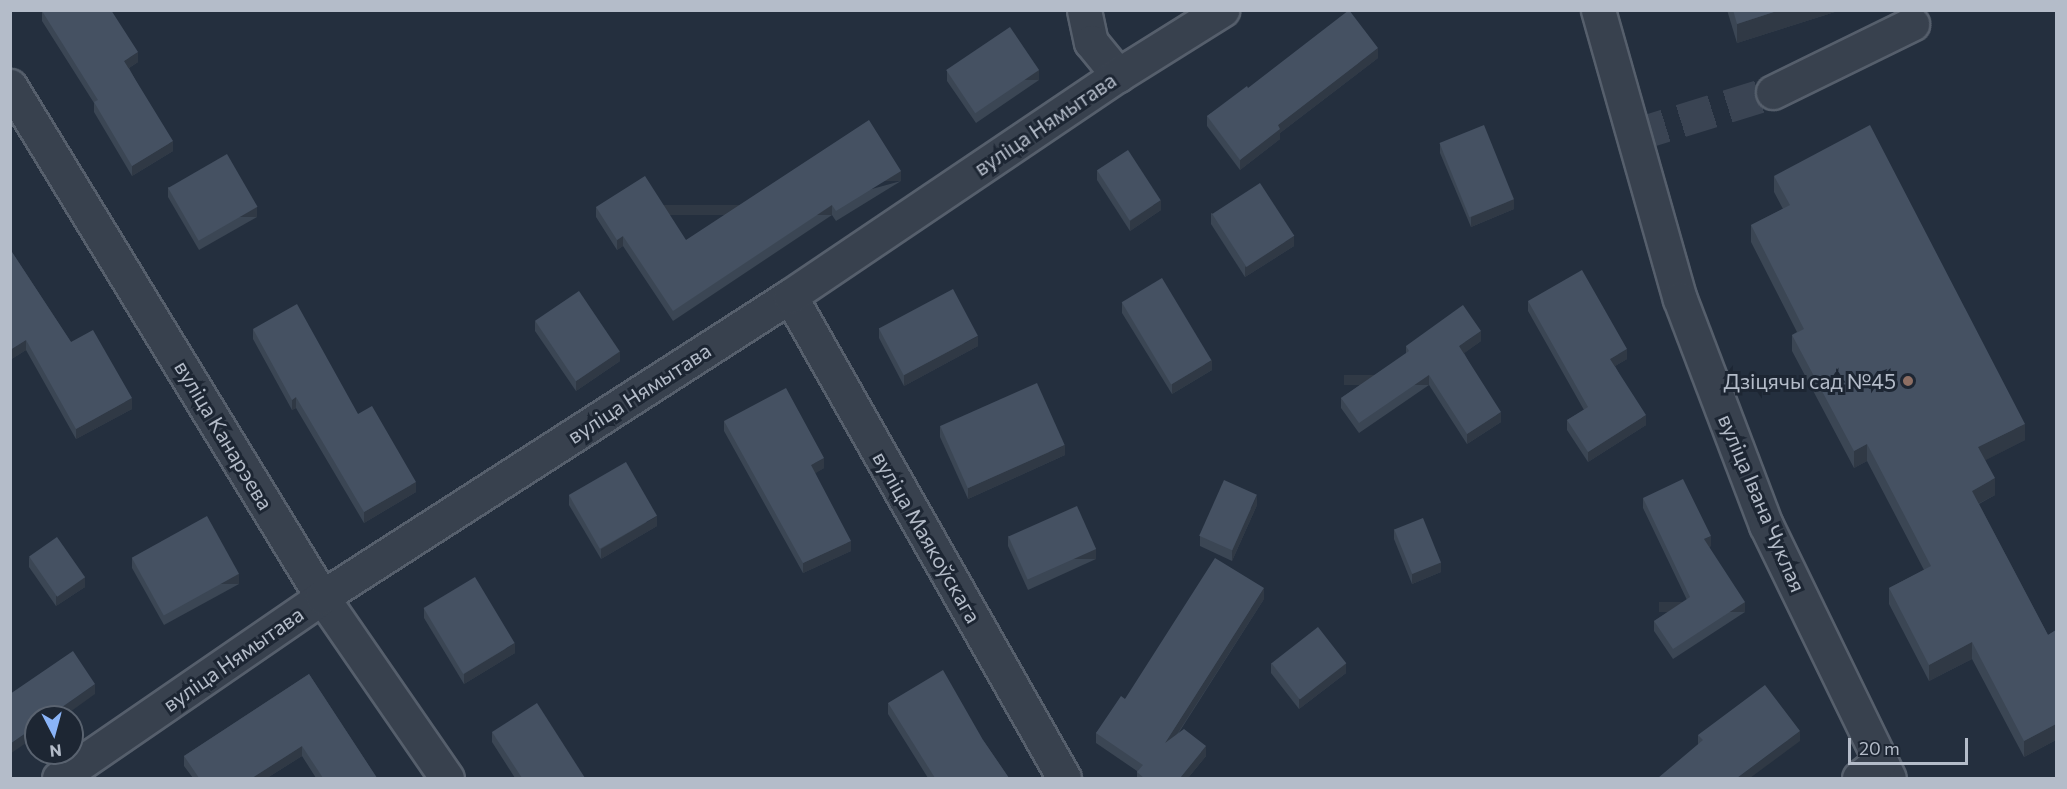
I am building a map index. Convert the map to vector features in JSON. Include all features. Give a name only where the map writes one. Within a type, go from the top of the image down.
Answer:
[{"type":"street","points":[[1084,10],[1091,42],[1118,75]]},
{"type":"street","name":"вуліца Нямытава","points":[[59,778],[322,597],[790,296],[1118,75],[1222,10]]},
{"type":"street","name":"вуліца Івана Чуклая","points":[[1598,10],[1680,299],[1766,525],[1876,773]]},
{"type":"street","points":[[1773,92],[1912,24]]},
{"type":"street","name":"вуліца Канарэева","points":[[10,86],[322,597],[447,778]]},
{"type":"street","name":"вуліца Маякоўскага","points":[[790,296],[1064,778]]},
{"type":"building","points":[[43,10],[111,10],[138,52],[124,61],[173,141],[132,166],[94,102],[98,100]]},
{"type":"building","points":[[1349,10],[1378,48],[1278,125],[1280,129],[1240,160],[1207,116],[1247,86],[1248,88]]},
{"type":"building","points":[[1733,10],[1780,10],[1737,24]]},
{"type":"building","points":[[1010,27],[1039,70],[975,113],[946,70]]},
{"type":"building","points":[[869,120],[901,171],[836,211],[832,205],[673,311],[623,236],[617,240],[596,207],[645,176],[686,240]]},
{"type":"building","points":[[1484,125],[1514,199],[1469,217],[1439,143]]},
{"type":"building","points":[[1870,125],[2025,424],[1978,447],[1995,478],[1972,491],[2048,635],[2056,630],[2056,724],[2024,741],[1972,642],[1929,665],[1889,588],[1931,566],[1867,444],[1854,451],[1792,335],[1804,329],[1751,225],[1790,205],[1774,176]]},
{"type":"building","points":[[1128,150],[1161,200],[1130,220],[1097,170]]},
{"type":"building","points":[[227,154],[258,207],[199,241],[168,188]]},
{"type":"building","points":[[1260,183],[1294,236],[1247,267],[1212,214]]},
{"type":"building","points":[[10,249],[71,342],[93,330],[132,398],[76,429],[26,340],[10,350]]},
{"type":"building","points":[[1582,270],[1627,349],[1610,359],[1646,415],[1588,452],[1567,420],[1588,407],[1528,301]]},
{"type":"building","points":[[1162,278],[1211,360],[1171,384],[1122,302]]},
{"type":"building","points":[[953,289],[978,336],[904,375],[879,328]]},
{"type":"building","points":[[579,291],[620,352],[576,381],[535,321]]},
{"type":"building","points":[[297,304],[358,414],[372,406],[416,482],[364,512],[296,397],[292,400],[253,329]]},
{"type":"building","points":[[1463,305],[1481,331],[1459,346],[1501,412],[1467,434],[1429,375],[1359,423],[1341,398],[1409,351],[1406,346]]},
{"type":"building","points":[[1037,383],[1065,445],[968,488],[940,426]]},
{"type":"building","points":[[786,388],[824,458],[811,465],[851,541],[803,563],[724,421]]},
{"type":"building","points":[[626,462],[657,516],[600,549],[569,495]]},
{"type":"building","points":[[1683,479],[1711,536],[1704,539],[1745,602],[1673,649],[1654,621],[1690,597],[1643,498]]},
{"type":"building","points":[[1224,480],[1257,495],[1232,550],[1199,536]]},
{"type":"building","points":[[1077,506],[1096,549],[1028,579],[1008,537]]},
{"type":"building","points":[[207,516],[239,574],[164,615],[132,558]]},
{"type":"building","points":[[1423,518],[1441,563],[1412,574],[1394,530]]},
{"type":"building","points":[[57,537],[85,577],[57,597],[29,557]]},
{"type":"building","points":[[1215,558],[1264,588],[1165,743],[1184,729],[1206,746],[1180,778],[1144,778],[1137,772],[1143,765],[1096,733],[1121,696],[1125,699]]},
{"type":"building","points":[[475,577],[515,643],[463,674],[424,608]]},
{"type":"building","points":[[1318,627],[1346,663],[1300,700],[1272,663]]},
{"type":"building","points":[[73,651],[95,684],[65,705],[24,705],[24,734],[10,744],[10,694]]},
{"type":"building","points":[[943,670],[983,740],[1009,778],[935,778],[888,703]]},
{"type":"building","points":[[309,674],[377,778],[323,778],[302,746],[252,778],[199,778],[184,756]]},
{"type":"building","points":[[1765,685],[1800,731],[1737,778],[1658,778],[1703,740],[1698,735]]},
{"type":"building","points":[[537,703],[585,778],[522,778],[492,732]]},
{"type":"tunnel","points":[[1634,135],[1773,92]]},
{"type":"place","name":"Дзіцячы сад №45","points":[[1908,381]]}]
